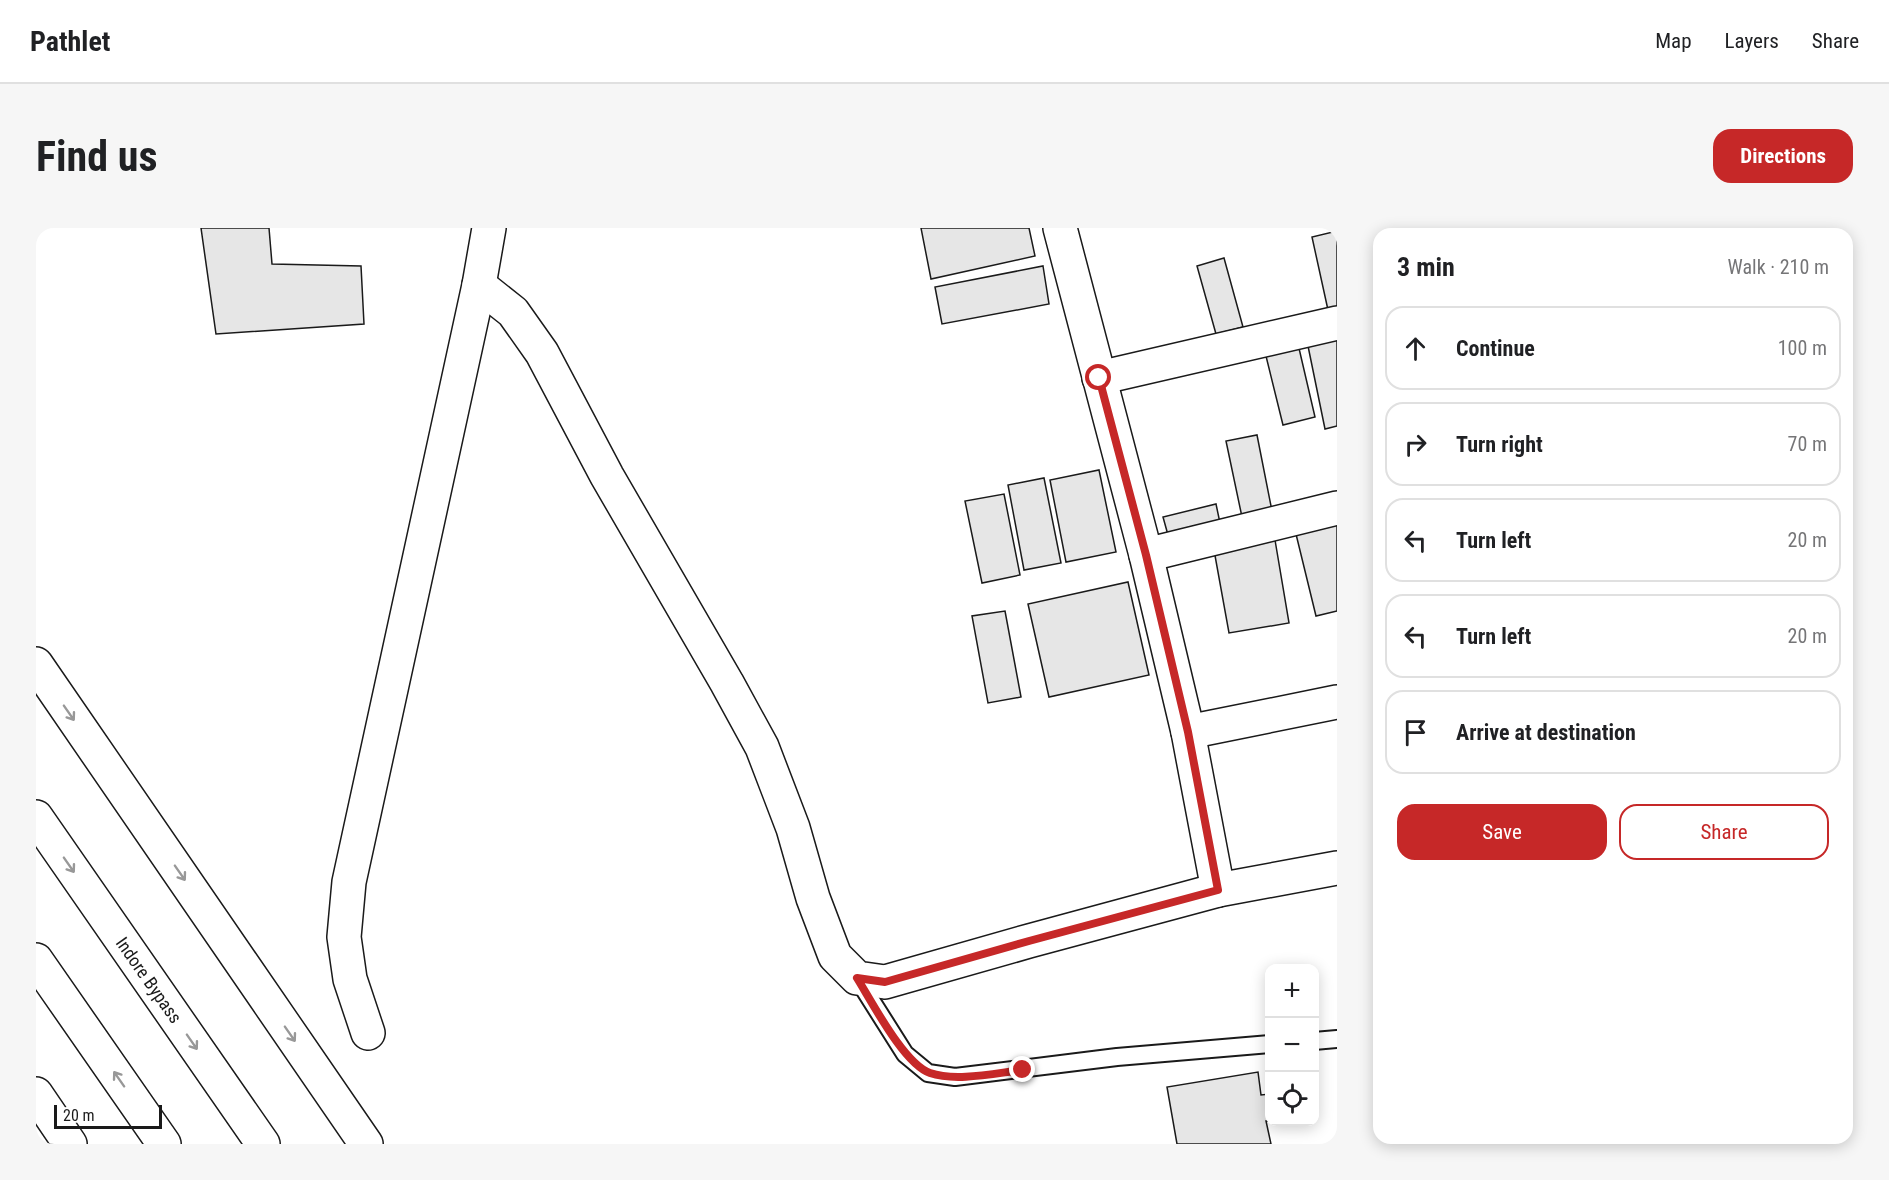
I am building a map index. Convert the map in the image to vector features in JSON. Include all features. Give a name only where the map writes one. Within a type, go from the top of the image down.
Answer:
[{"type":"main road","points":[[368,1034],[350,979],[344,937],[349,882],[479,285],[489,228]]},
{"type":"main road","points":[[1060,228],[1146,555],[1188,732],[1218,890]]},
{"type":"main road","points":[[479,285],[513,312],[542,353],[607,476],[728,683],[762,747],[793,828],[813,898],[835,956],[857,978],[885,982],[1218,890],[1337,868]]},
{"type":"main road","points":[[1099,378],[1337,323]]},
{"type":"main road","points":[[1146,555],[1337,508]]},
{"type":"main road","points":[[36,664],[366,1144]]},
{"type":"main road","points":[[1188,732],[1337,702]]},
{"type":"main road","name":"Indore Bypass","points":[[36,817],[262,1144]]},
{"type":"main road","points":[[36,960],[164,1144]]},
{"type":"main road","points":[[36,1094],[70,1144]]},
{"type":"lane","points":[[857,978],[905,1054],[928,1073],[955,1077],[1117,1057],[1265,1044]]},
{"type":"lane","points":[[1319,1041],[1337,1039]]},
{"type":"building","points":[[201,228],[269,228],[272,264],[361,266],[364,324],[216,334]]},
{"type":"building","points":[[921,228],[1029,228],[1035,256],[931,279]]},
{"type":"building","points":[[1337,231],[1337,308],[1328,310],[1312,237]]},
{"type":"building","points":[[1224,258],[1243,327],[1216,334],[1197,266]]},
{"type":"building","points":[[1043,266],[1049,304],[942,324],[935,287]]},
{"type":"building","points":[[1337,340],[1337,426],[1325,429],[1308,346]]},
{"type":"building","points":[[1298,344],[1315,417],[1283,425],[1265,352]]},
{"type":"building","points":[[1257,435],[1272,511],[1242,517],[1226,441]]},
{"type":"building","points":[[1099,470],[1116,552],[1066,562],[1050,480]]},
{"type":"building","points":[[1044,478],[1061,563],[1024,570],[1008,485]]},
{"type":"building","points":[[1004,494],[1020,575],[982,583],[965,501]]},
{"type":"building","points":[[1216,504],[1220,523],[1168,535],[1163,517]]},
{"type":"building","points":[[1337,519],[1337,611],[1316,616],[1295,530]]},
{"type":"building","points":[[1275,540],[1289,623],[1229,633],[1214,550]]},
{"type":"building","points":[[1128,582],[1149,675],[1049,697],[1028,604]]},
{"type":"building","points":[[1005,611],[1021,697],[988,703],[972,616]]},
{"type":"building","points":[[1258,1072],[1261,1095],[1265,1095],[1265,1126],[1267,1126],[1271,1144],[1177,1144],[1167,1087]]},
{"type":"route","points":[[1023,1070],[955,1077],[928,1073],[905,1054],[857,978],[885,982],[1218,890],[1188,732],[1146,555],[1099,378]]}]
